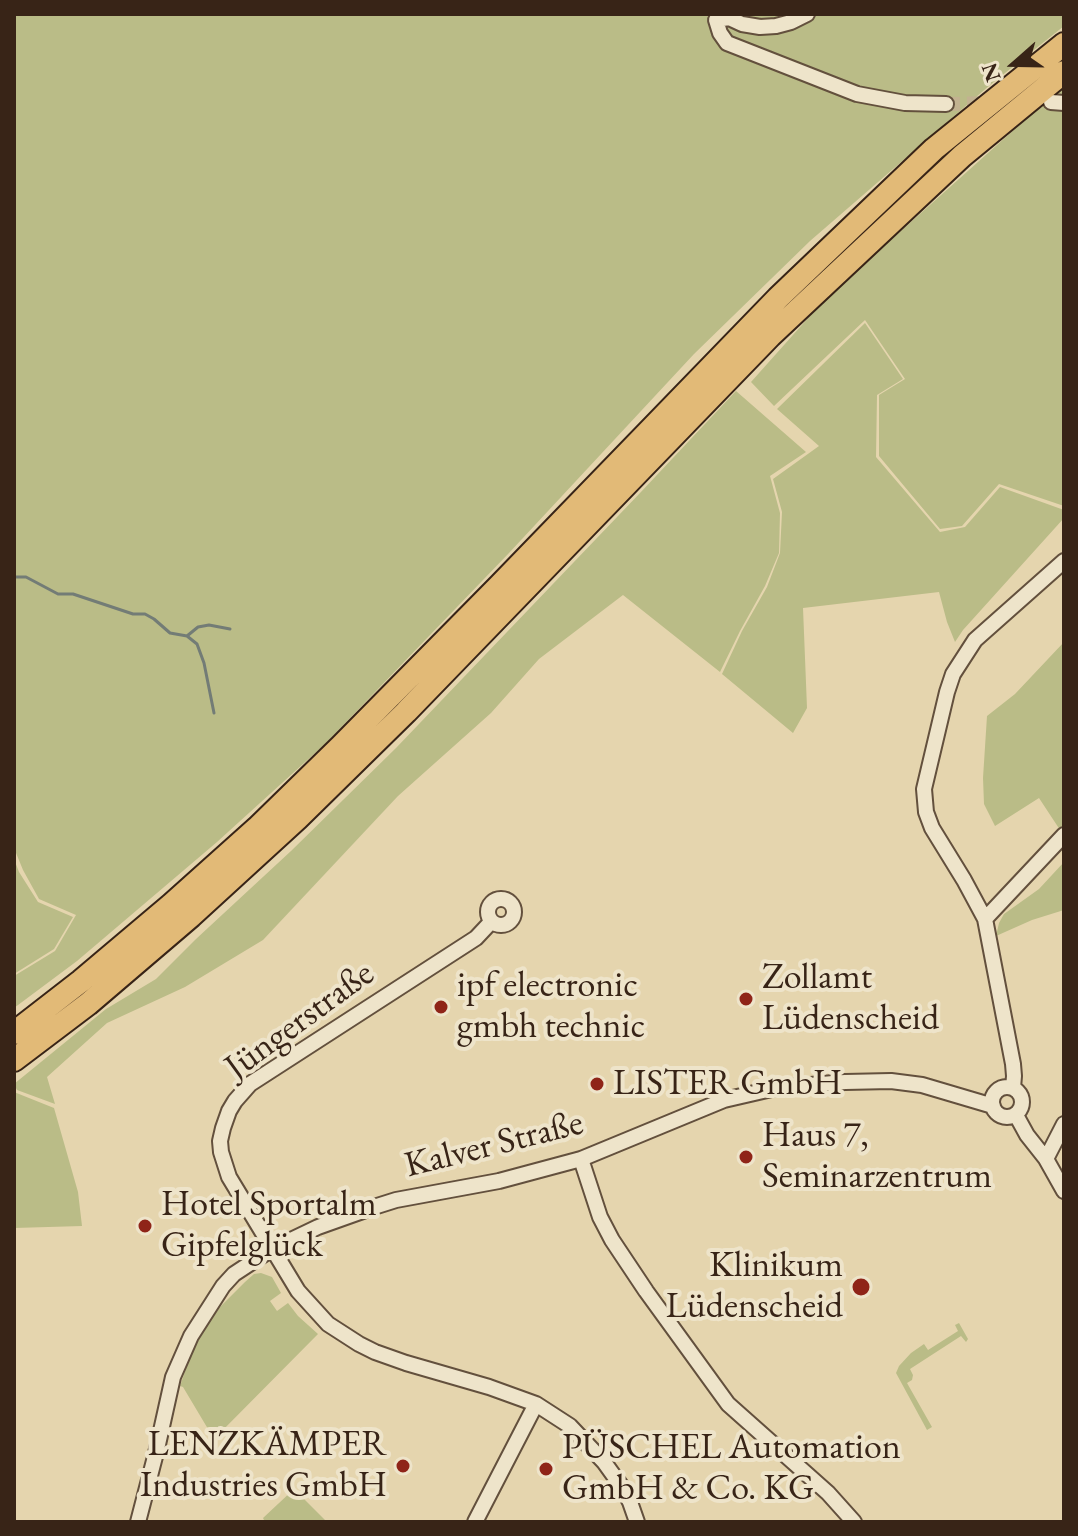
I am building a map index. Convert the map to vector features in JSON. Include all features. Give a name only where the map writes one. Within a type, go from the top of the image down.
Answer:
[{"type":"highway","points":[[14,1033],[160,915],[257,828],[445,642],[778,298],[934,149],[1064,44]]},
{"type":"highway","points":[[15,1059],[88,1004],[297,819],[417,701],[770,336],[962,156],[1064,72]]},
{"type":"street","points":[[807,14],[791,22],[768,27],[742,24],[729,18],[716,20],[727,43],[857,94],[905,103],[946,104]]},
{"type":"street","points":[[1013,1088],[1013,1064],[985,919],[932,828],[926,812],[924,789],[953,674],[975,640],[1064,561]]},
{"type":"street","points":[[985,919],[1064,835]]},
{"type":"street","name":"Jüngerstraße","points":[[491,922],[476,938],[250,1084],[235,1101],[223,1128],[221,1152],[229,1177],[298,1291],[328,1324],[359,1344],[406,1363],[536,1404],[570,1426],[604,1462],[622,1487],[637,1522]]},
{"type":"street","name":"Kalver Straße","points":[[138,1522],[173,1377],[191,1336],[234,1274],[272,1249],[318,1227],[377,1206],[499,1181],[581,1159],[724,1100],[776,1088],[891,1081],[922,1085],[993,1106]]},
{"type":"street","points":[[1013,1088],[1022,1100],[1021,1108],[1016,1115],[1002,1116],[993,1106],[993,1098],[997,1091],[1013,1088]]},
{"type":"street","points":[[1016,1115],[1064,1191]]},
{"type":"street","points":[[1046,1159],[1064,1124]]},
{"type":"street","points":[[581,1159],[600,1217],[612,1240],[728,1404],[828,1493],[854,1522]]},
{"type":"street","points":[[475,1522],[536,1404]]},
{"type":"green space","points":[[14,14],[1064,14],[1064,26],[990,85],[810,241],[694,354],[325,744],[217,842],[77,961],[14,1008],[14,976],[55,951],[76,915],[39,899],[14,848]]},
{"type":"green space","points":[[1064,85],[1064,506],[999,484],[962,526],[940,529],[879,456],[879,395],[905,379],[865,320],[774,406],[751,382],[826,298]]},
{"type":"green space","points":[[865,323],[903,379],[877,395],[876,457],[940,532],[965,527],[1000,487],[1064,510],[1064,518],[955,642],[939,592],[803,608],[807,708],[793,733],[722,674],[767,587],[780,553],[782,512],[773,479],[819,446],[777,409]]},
{"type":"green space","points":[[736,391],[806,452],[770,476],[780,513],[779,553],[720,672],[623,595],[539,659],[491,713],[398,796],[263,940],[185,987],[107,1023],[47,1077],[55,1104],[17,1090],[14,1084],[106,1009],[156,979],[291,851],[396,748]]},
{"type":"green space","points":[[1064,642],[1064,836],[1039,798],[995,826],[984,804],[987,716],[1015,694]]},
{"type":"green space","points":[[14,859],[38,902],[73,917],[54,949],[14,974]]},
{"type":"green space","points":[[1064,862],[1064,910],[996,936],[1004,914],[1039,889]]},
{"type":"green space","points":[[14,1092],[54,1108],[78,1192],[82,1226],[14,1228]]},
{"type":"green space","points":[[254,1274],[272,1277],[281,1293],[270,1301],[277,1311],[288,1303],[318,1334],[214,1439],[180,1386],[191,1354],[220,1307]]},
{"type":"green space","points":[[959,1323],[968,1339],[966,1342],[961,1336],[910,1369],[912,1380],[907,1383],[932,1427],[927,1430],[896,1373],[911,1353],[924,1344],[928,1350],[958,1331],[955,1325]]},
{"type":"green space","points":[[294,1489],[327,1522],[265,1522],[263,1518]]},
{"type":"waterway","points":[[14,577],[26,577],[58,594],[73,594],[133,614],[145,614],[170,633],[187,636],[197,644],[204,663],[214,713]]},
{"type":"waterway","points":[[187,636],[198,627],[209,625],[230,629]]},
{"type":"tunnel","points":[[946,104],[991,103]]},
{"type":"place","name":"Zollamt Lüdenscheid","points":[[746,999]]},
{"type":"place","name":"ipf electronic gmbh technic","points":[[441,1007]]},
{"type":"place","name":"LISTER GmbH","points":[[597,1084]]},
{"type":"place","name":"Haus 7, Seminarzentrum","points":[[746,1157]]},
{"type":"place","name":"Hotel Sportalm Gipfelglück","points":[[145,1226]]},
{"type":"place","name":"Klinikum Lüdenscheid","points":[[861,1287]]},
{"type":"place","name":"LENZKÄMPER Industries GmbH","points":[[403,1466]]},
{"type":"place","name":"PÜSCHEL Automation GmbH & Co. KG","points":[[546,1469]]}]
